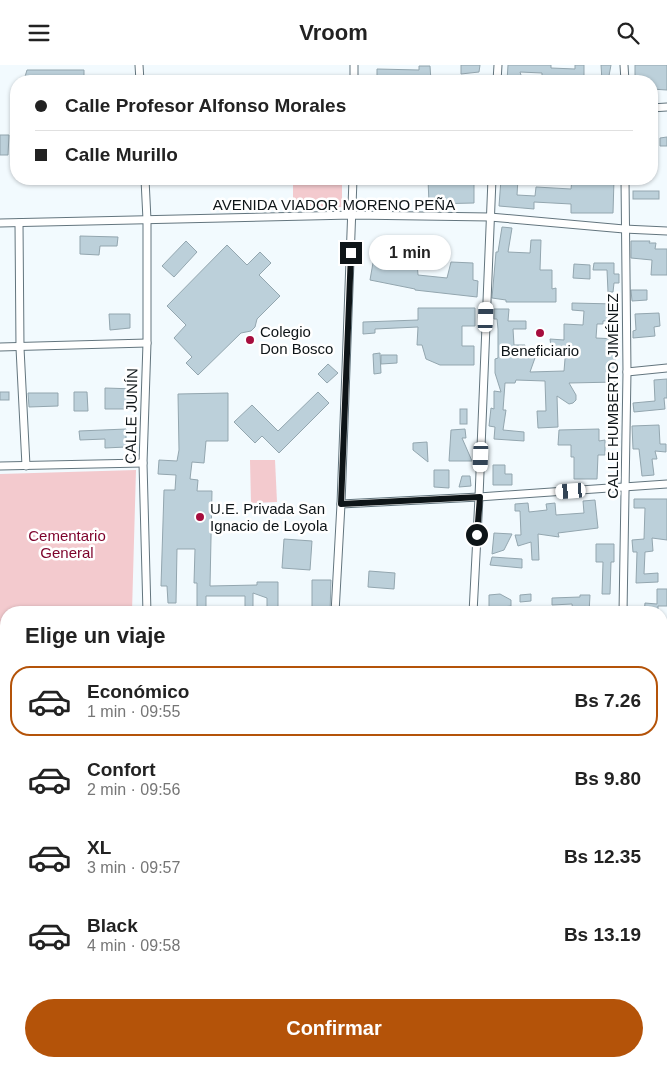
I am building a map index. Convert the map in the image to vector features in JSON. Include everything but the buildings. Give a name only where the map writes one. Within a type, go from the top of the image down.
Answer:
[{"type":"main road","points":[[0,771],[0,780]]},
{"type":"street","name":"CALLE JUNÍN","points":[[145,185],[147,343],[143,463],[147,606]]},
{"type":"street","points":[[335,606],[353,185]]},
{"type":"street","points":[[473,606],[480,497],[492,185]]},
{"type":"street","name":"CALLE HUMBERTO JIMÉNEZ","points":[[623,606],[627,372],[625,185]]},
{"type":"street","name":"AVENIDA VIADOR MORENO PEÑA","points":[[0,223],[352,215],[490,217],[667,231]]},
{"type":"street","points":[[19,223],[20,348],[26,466]]},
{"type":"street","points":[[0,347],[20,348],[147,343]]},
{"type":"street","points":[[627,372],[667,369]]},
{"type":"street","points":[[0,466],[143,463]]},
{"type":"street","points":[[341,504],[480,497],[667,484]]},
{"type":"green space","points":[[293,185],[342,185],[342,207],[293,208]]},
{"type":"green space","points":[[250,460],[275,460],[277,502],[251,503]]},
{"type":"green space","name":"Cementario General","points":[[136,470],[132,606],[0,606],[0,474]]},
{"type":"place","name":"Beneficiario","points":[[540,333]]},
{"type":"place","name":"Colegio Don Bosco","points":[[250,340]]},
{"type":"place","name":"U.E. Privada San Ignacio de Loyola","points":[[200,517]]},
{"type":"route","points":[[351,253],[341,504],[480,497],[477,535]]}]
